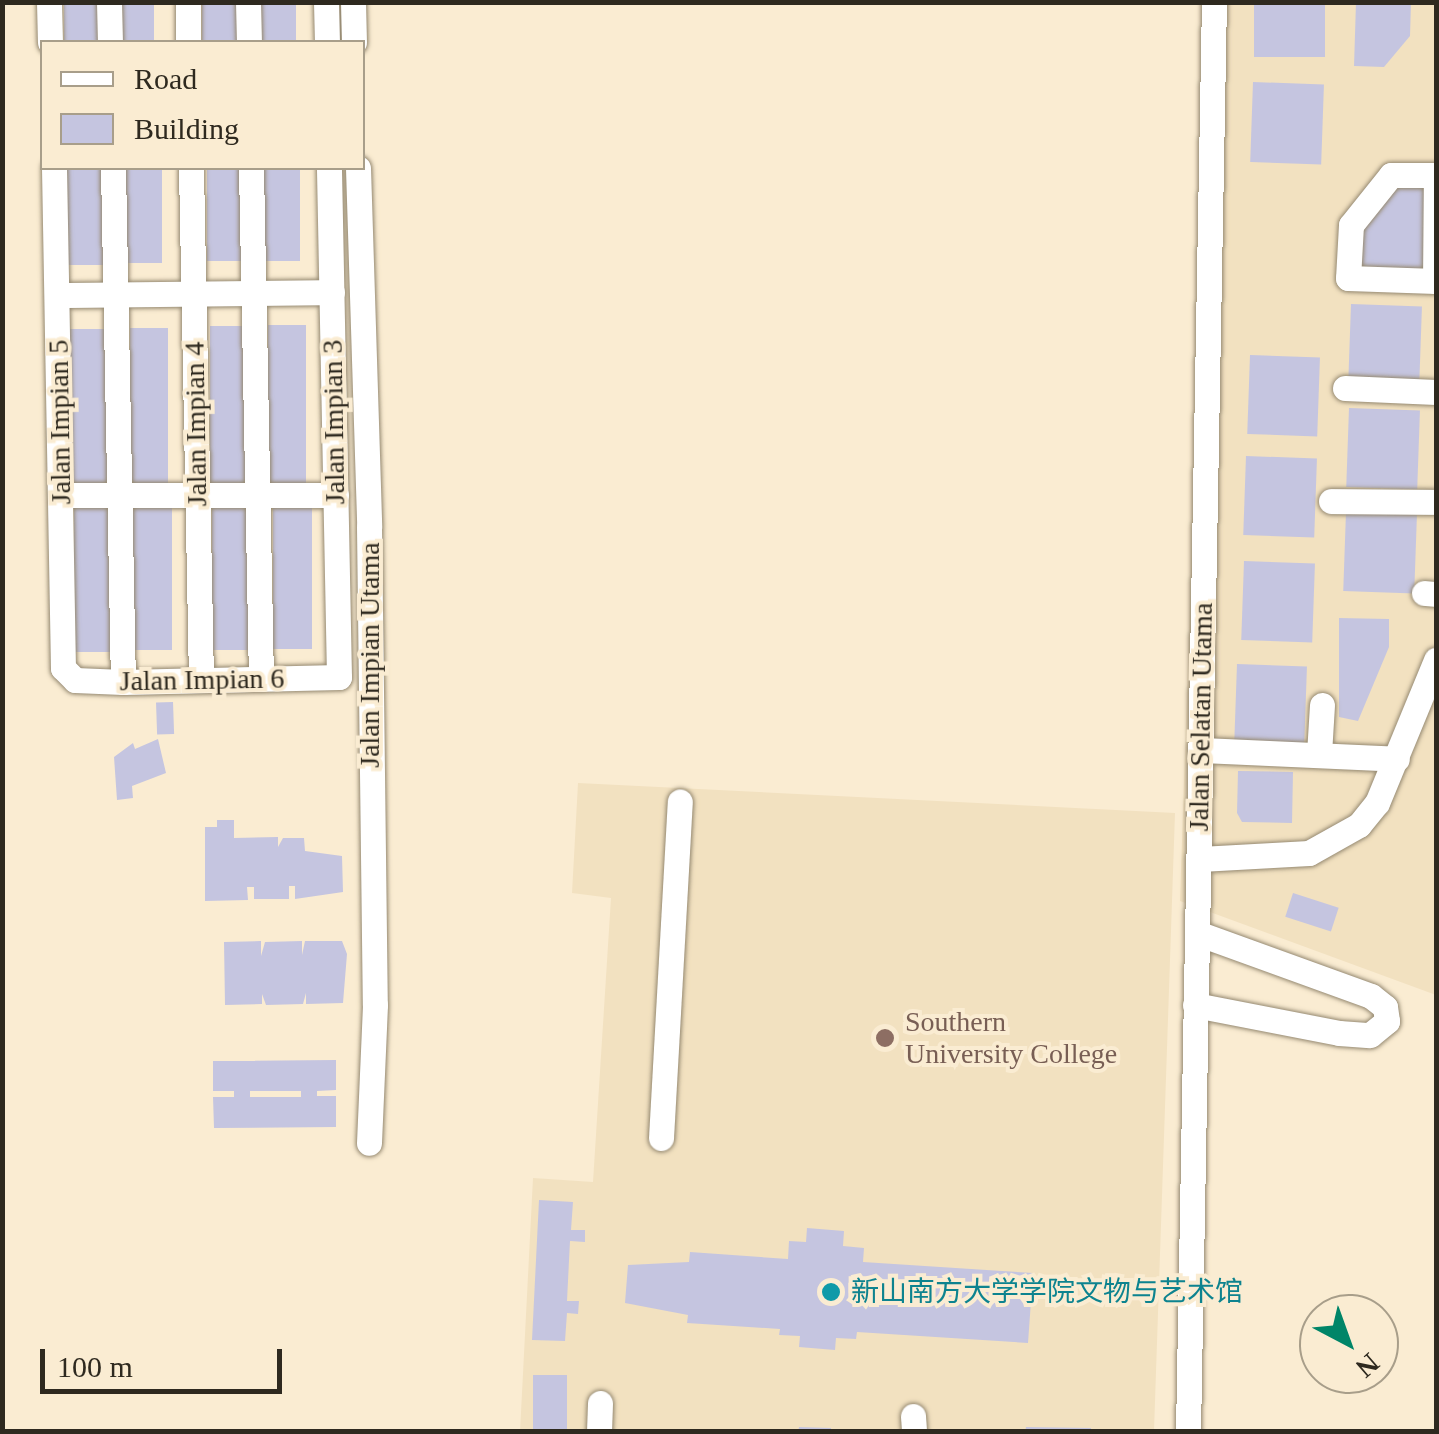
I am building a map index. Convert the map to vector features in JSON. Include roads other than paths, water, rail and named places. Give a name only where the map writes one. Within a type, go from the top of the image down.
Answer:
[{"type":"street","points":[[48,2],[50,40]]},
{"type":"street","points":[[110,2],[110,40]]},
{"type":"street","points":[[188,2],[188,40]]},
{"type":"street","points":[[248,2],[249,40]]},
{"type":"street","points":[[326,2],[327,40]]},
{"type":"street","points":[[352,2],[354,40]]},
{"type":"street","name":"Jalan Selatan Utama","points":[[1188,1432],[1202,750],[1204,300],[1214,2]]},
{"type":"street","name":"Jalan Impian 5","points":[[54,170],[66,677]]},
{"type":"street","points":[[113,170],[123,682]]},
{"type":"street","name":"Jalan Impian 4","points":[[191,170],[201,680]]},
{"type":"street","points":[[251,170],[261,679]]},
{"type":"street","name":"Jalan Impian 3","points":[[329,170],[339,677]]},
{"type":"street","name":"Jalan Impian Utama","points":[[358,170],[375,1005],[369,1143]]},
{"type":"street","points":[[1391,175],[1436,175],[1436,281],[1348,278],[1351,225],[1391,175]]},
{"type":"street","points":[[57,296],[332,292]]},
{"type":"street","points":[[1345,388],[1436,392]]},
{"type":"street","points":[[62,495],[336,495]]},
{"type":"street","points":[[1331,502],[1436,502]]},
{"type":"street","points":[[1200,859],[1288,856],[1330,844],[1377,803],[1436,660]]},
{"type":"street","name":"Jalan Impian 6","points":[[66,677],[123,682],[339,677]]},
{"type":"street","points":[[1319,754],[1322,705]]},
{"type":"street","points":[[1202,750],[1397,759]]},
{"type":"street","points":[[661,1138],[680,802]]},
{"type":"street","points":[[1195,1005],[1338,1033],[1370,1035],[1387,1021],[1385,1007],[1371,996],[1197,934]]},
{"type":"street","points":[[599,1432],[600,1404]]},
{"type":"place","name":"Southern University College","points":[[885,1038]]},
{"type":"place","name":"新山南方大学学院文物与艺术馆","points":[[831,1292]]}]
